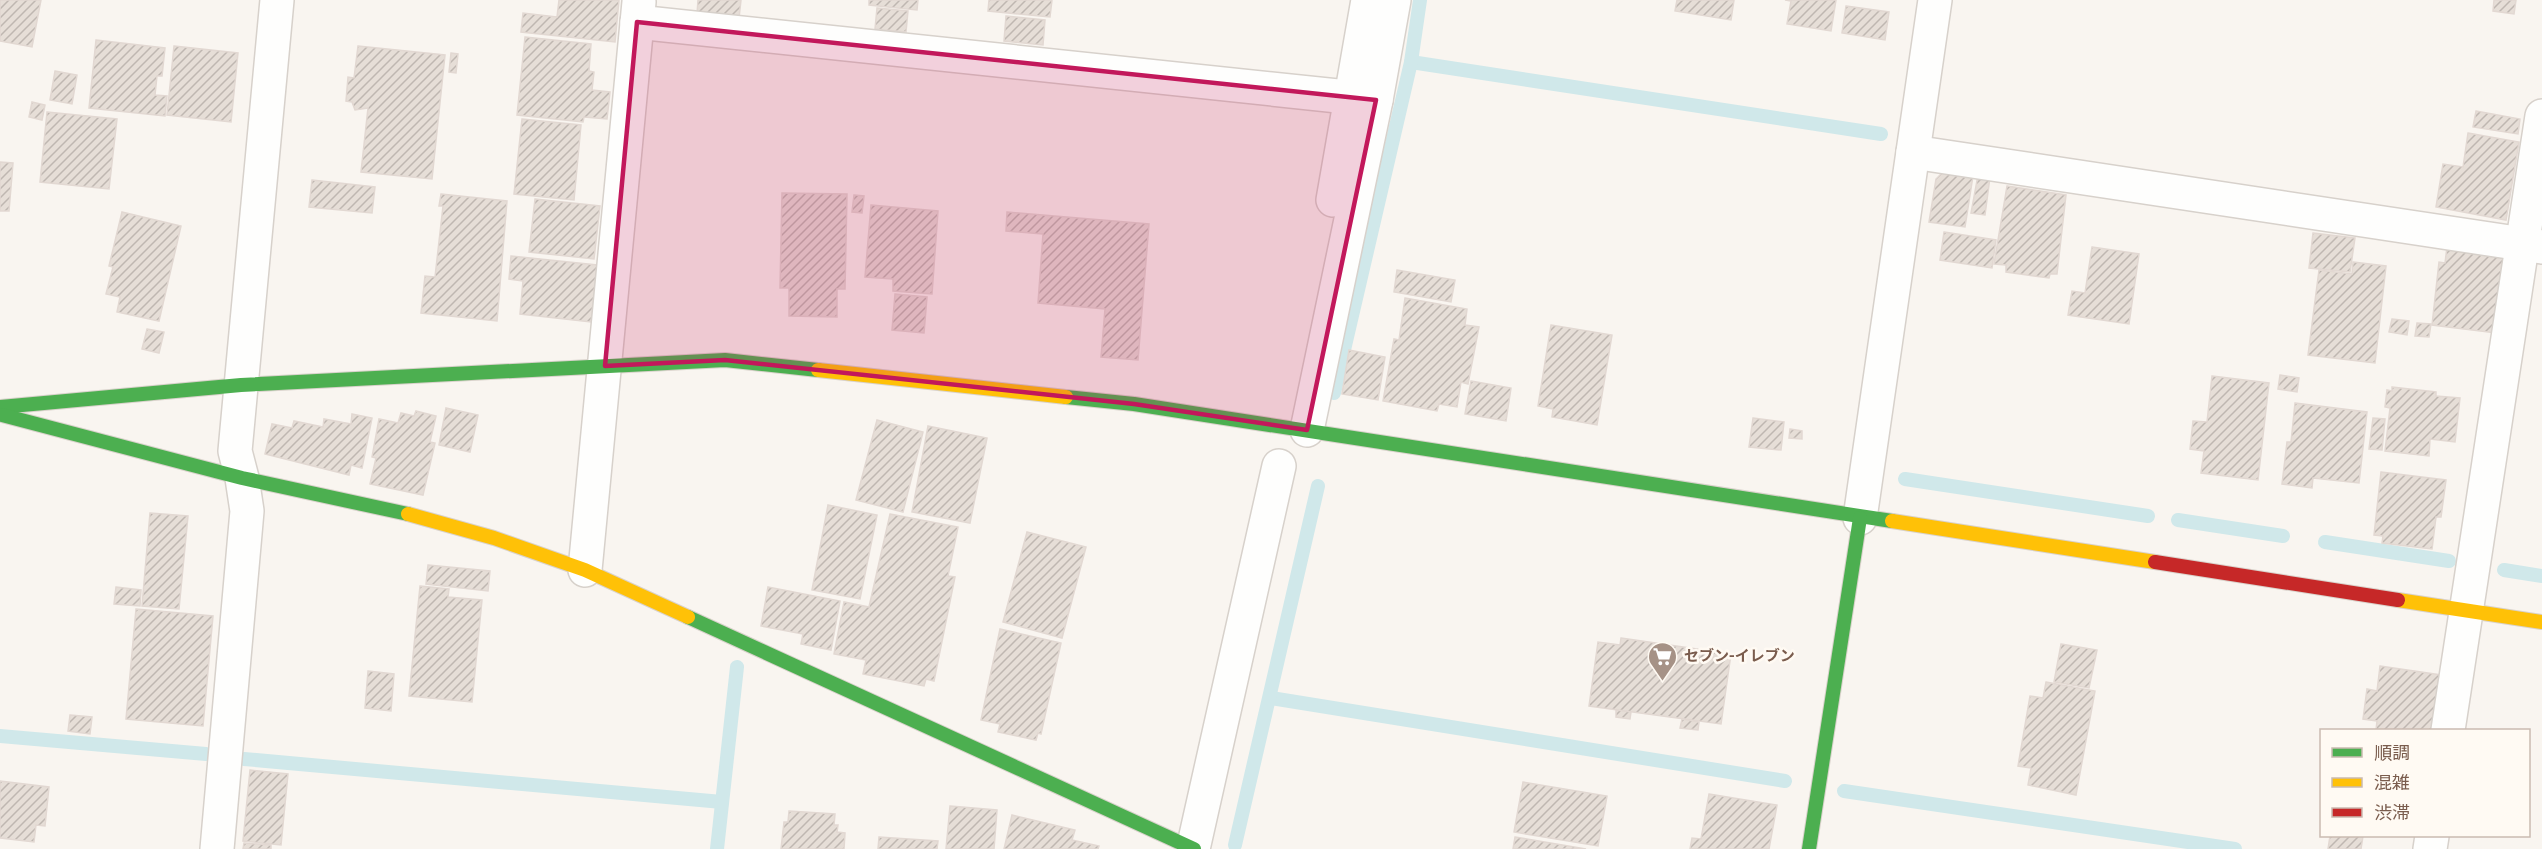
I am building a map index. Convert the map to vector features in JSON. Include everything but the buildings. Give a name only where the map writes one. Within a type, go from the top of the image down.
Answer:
[{"type":"street","points":[[217,849],[247,511],[235,451],[277,0]]},
{"type":"street","points":[[1307,430],[1364,98],[1368,0]]},
{"type":"street","points":[[1296,396],[1364,98],[1394,0]]},
{"type":"street","points":[[1809,849],[1860,518],[1935,0]]},
{"type":"street","points":[[585,570],[638,11],[1364,98]]},
{"type":"street","points":[[2448,729],[2466,610],[2532,245],[2542,116]]},
{"type":"street","points":[[1913,152],[2532,245]]},
{"type":"street","points":[[0,407],[241,385],[725,360],[1134,404],[2542,622]]},
{"type":"street","points":[[0,415],[242,478],[409,514],[494,538],[585,570],[1184,847],[1279,466]]},
{"type":"highlighted area","points":[[637,22],[1376,100],[1307,430],[1134,404],[725,360],[605,366]]},
{"type":"waterway","points":[[1334,393],[1411,62],[1420,0]]},
{"type":"waterway","points":[[1411,62],[1881,134]]},
{"type":"waterway","points":[[1905,479],[2148,516]]},
{"type":"waterway","points":[[1235,845],[1318,486]]},
{"type":"waterway","points":[[2178,520],[2283,536]]},
{"type":"waterway","points":[[2325,542],[2449,561]]},
{"type":"waterway","points":[[2504,570],[2542,576]]},
{"type":"waterway","points":[[717,849],[737,667]]},
{"type":"waterway","points":[[1271,698],[1785,781]]},
{"type":"waterway","points":[[0,736],[206,754]]},
{"type":"waterway","points":[[244,759],[722,802]]},
{"type":"waterway","points":[[1844,791],[2235,849]]},
{"type":"traffic: fast","points":[[0,407],[241,385],[725,360],[818,370]]},
{"type":"traffic: fast","points":[[1066,397],[1134,404],[1892,521]]},
{"type":"traffic: fast","points":[[2,415],[242,478],[408,514]]},
{"type":"traffic: fast","points":[[1809,849],[1860,518]]},
{"type":"traffic: fast","points":[[688,617],[1194,849]]},
{"type":"traffic: slow","points":[[818,370],[1066,397]]},
{"type":"traffic: slow","points":[[408,514],[494,538],[585,570],[688,617]]},
{"type":"traffic: slow","points":[[1892,521],[2155,562]]},
{"type":"traffic: slow","points":[[2398,600],[2542,622]]},
{"type":"traffic: jam","points":[[2155,562],[2398,600]]},
{"type":"place","name":"セブン-イレブン","points":[[1663,682]]}]
